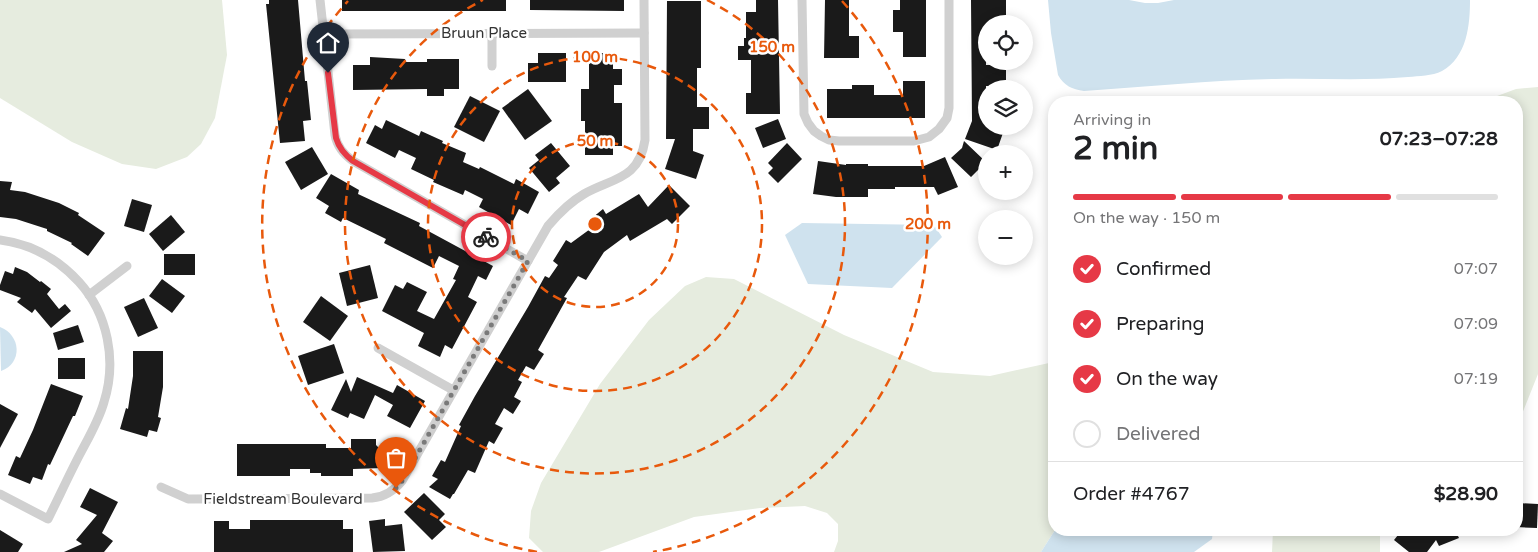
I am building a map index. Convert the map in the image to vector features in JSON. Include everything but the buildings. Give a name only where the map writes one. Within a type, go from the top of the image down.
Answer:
[{"type":"street","points":[[320,0],[336,138],[345,154],[353,161],[528,261]]},
{"type":"street","name":"Fieldstream Boulevard","points":[[161,488],[184,499],[188,499],[372,498],[384,496],[396,488],[402,481],[544,233],[560,212],[581,196],[624,176],[638,163],[645,140],[644,0]]},
{"type":"street","points":[[802,0],[804,114],[808,123],[817,134],[838,141],[918,141],[933,135],[942,126],[947,118],[949,108],[949,0]]},
{"type":"street","name":"Bruun Place","points":[[324,34],[644,33]]},
{"type":"street","points":[[492,34],[492,66]]},
{"type":"street","points":[[0,240],[26,246],[51,258],[69,272],[96,306],[102,319],[109,353],[109,382],[100,413],[48,518],[0,494]]},
{"type":"street","points":[[89,295],[127,266]]},
{"type":"street","points":[[378,348],[453,390]]},
{"type":"shaded area","points":[[0,0],[222,0],[227,55],[215,118],[201,144],[187,157],[156,169],[122,164],[72,142],[0,98]]},
{"type":"shaded area","points":[[1538,87],[1538,374],[1523,412],[1523,96],[1497,96],[1516,89]]},
{"type":"shaded area","points":[[706,277],[734,279],[844,335],[933,372],[990,376],[1048,363],[1048,536],[1051,536],[1041,552],[834,552],[838,541],[838,524],[827,513],[805,506],[760,508],[694,517],[599,552],[543,552],[529,538],[531,511],[541,483],[600,384],[649,320],[685,286]]},
{"type":"shaded area","points":[[1273,536],[1380,536],[1380,552],[1272,552]]},
{"type":"water","points":[[1048,0],[1129,0],[1158,3],[1174,0],[1470,0],[1468,30],[1462,49],[1450,65],[1434,74],[1375,79],[1227,81],[1084,91],[1069,86],[1058,75]]},
{"type":"water","points":[[802,223],[934,225],[942,237],[892,288],[808,284],[785,235]]},
{"type":"water","points":[[0,327],[12,336],[17,349],[13,362],[1,371]]},
{"type":"water","points":[[1051,536],[1212,536],[1212,539],[1194,552],[1041,552]]},
{"type":"way so far","points":[[396,488],[402,481],[528,261],[486,237]]},
{"type":"route","points":[[328,73],[336,138],[341,150],[348,158],[486,237]]}]
